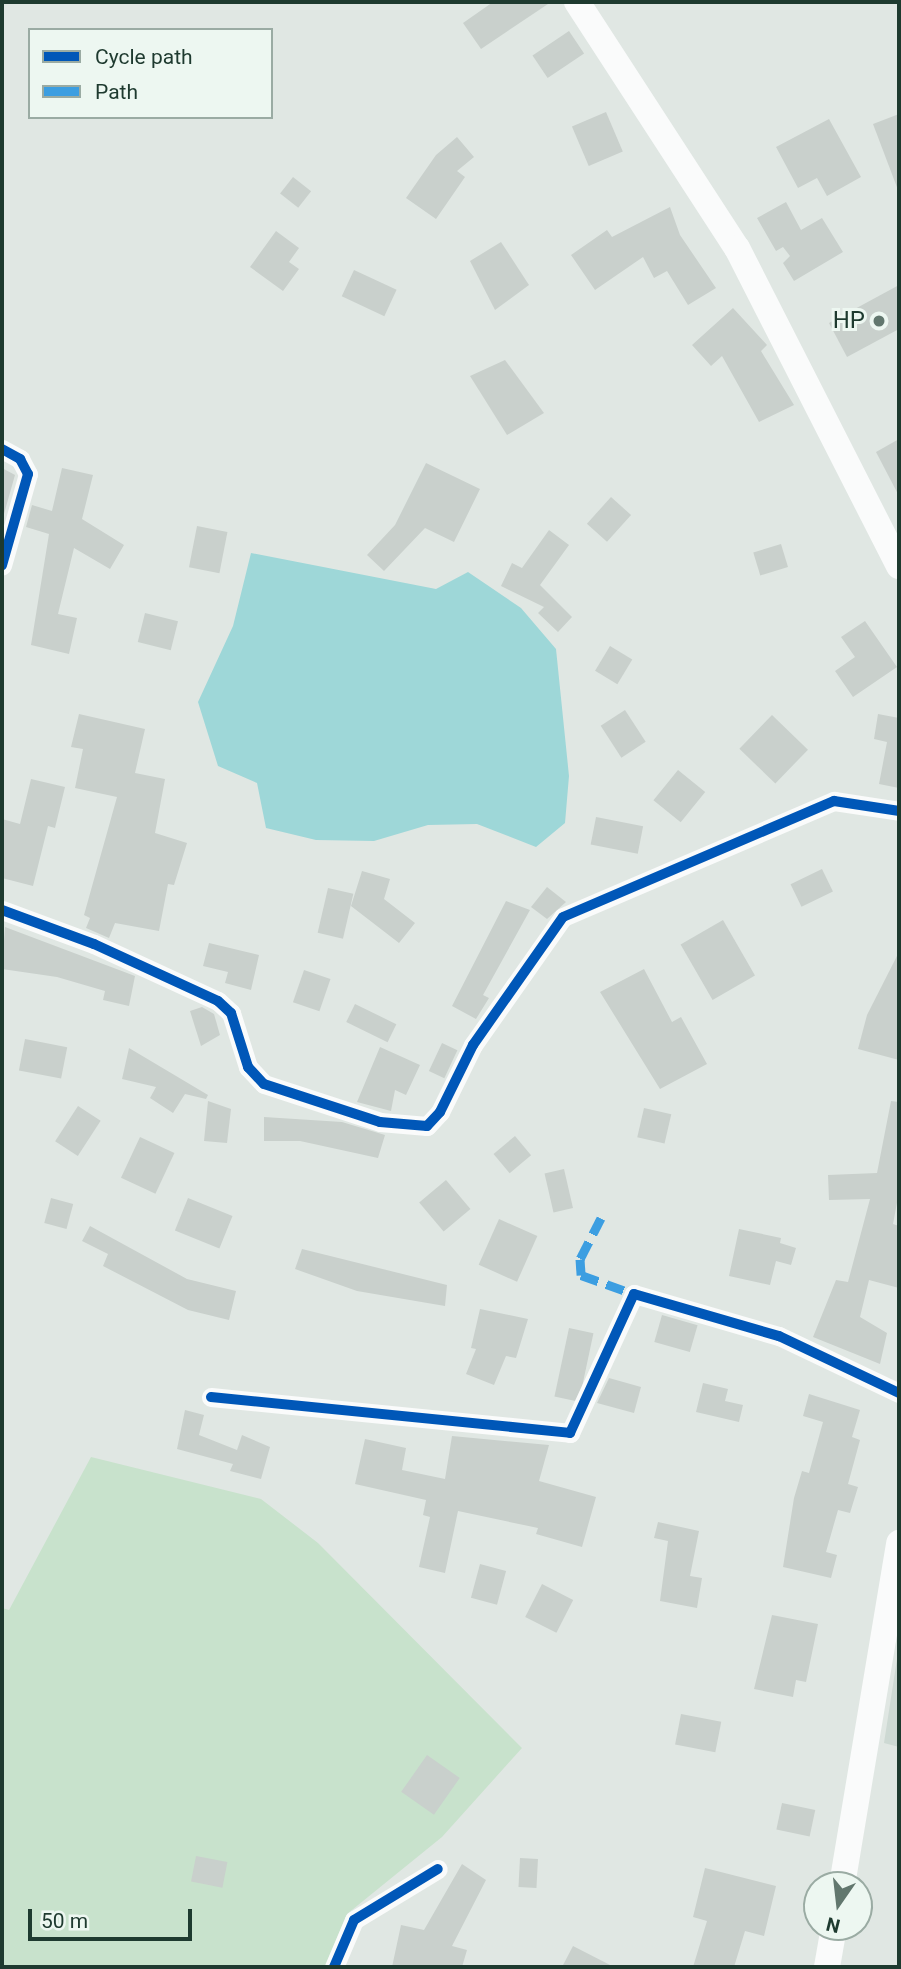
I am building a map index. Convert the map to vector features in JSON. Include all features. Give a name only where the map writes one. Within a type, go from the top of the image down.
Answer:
[{"type":"main road","points":[[577,2],[737,248],[899,566]]},
{"type":"main road","points":[[844,1871],[899,1543]]},
{"type":"main road","points":[[827,1967],[832,1941]]},
{"type":"street","points":[[2,449],[20,459],[28,474],[2,565]]},
{"type":"street","points":[[2,910],[94,944],[218,1001],[231,1013],[248,1067],[264,1084],[380,1122],[427,1126],[440,1112],[473,1045],[563,917],[834,801],[899,811]]},
{"type":"street","points":[[211,1397],[570,1433],[634,1294],[779,1336],[899,1393]]},
{"type":"street","points":[[334,1967],[354,1920],[438,1869]]},
{"type":"shaded area","points":[[899,1646],[899,1747],[884,1743]]},
{"type":"green space","points":[[91,1457],[261,1499],[318,1543],[522,1748],[442,1837],[347,1914],[325,1967],[2,1967],[2,1608],[9,1610]]},
{"type":"water","points":[[251,553],[436,589],[468,572],[521,608],[556,649],[569,776],[565,823],[536,847],[477,824],[428,825],[374,841],[316,840],[266,828],[257,783],[218,766],[198,702],[233,626]]},
{"type":"building","points":[[493,2],[551,2],[481,49],[463,23]]},
{"type":"building","points":[[569,31],[584,53],[548,78],[533,56]]},
{"type":"building","points":[[606,112],[623,152],[589,166],[572,126]]},
{"type":"building","points":[[899,114],[899,189],[898,190],[873,124]]},
{"type":"building","points":[[829,119],[861,177],[827,196],[817,178],[798,188],[776,147]]},
{"type":"building","points":[[457,137],[474,157],[457,171],[465,177],[436,219],[406,198],[436,155]]},
{"type":"building","points":[[293,177],[311,191],[298,208],[280,194]]},
{"type":"building","points":[[786,202],[801,230],[822,218],[843,252],[794,281],[783,263],[790,256],[783,247],[776,251],[757,218]]},
{"type":"building","points":[[670,207],[680,235],[716,288],[688,305],[667,271],[654,278],[643,257],[595,290],[571,255],[607,230],[612,237]]},
{"type":"building","points":[[276,231],[299,248],[289,262],[299,269],[283,291],[250,267]]},
{"type":"building","points":[[501,242],[529,285],[495,310],[470,261]]},
{"type":"building","points":[[354,270],[397,290],[384,316],[342,296]]},
{"type":"building","points":[[899,285],[899,329],[847,357],[829,323]]},
{"type":"building","points":[[733,308],[767,345],[761,351],[794,405],[759,422],[722,356],[711,366],[692,345]]},
{"type":"building","points":[[505,360],[544,413],[507,435],[470,376]]},
{"type":"building","points":[[899,439],[899,496],[876,452]]},
{"type":"building","points":[[426,463],[480,489],[454,542],[425,528],[384,571],[367,555],[395,525]]},
{"type":"building","points":[[2,468],[15,475],[2,521]]},
{"type":"building","points":[[62,468],[93,475],[82,519],[124,545],[110,569],[74,548],[58,614],[77,618],[69,654],[31,645],[49,534],[26,527],[32,505],[52,511]]},
{"type":"building","points":[[611,497],[631,515],[607,542],[587,524]]},
{"type":"building","points":[[197,526],[227,532],[219,573],[189,567]]},
{"type":"building","points":[[549,530],[569,545],[540,585],[572,617],[558,632],[538,613],[544,607],[501,586],[512,563],[522,568]]},
{"type":"building","points":[[781,544],[788,567],[760,575],[753,552]]},
{"type":"building","points":[[145,613],[178,621],[171,650],[138,642]]},
{"type":"building","points":[[865,621],[897,667],[853,697],[835,671],[855,657],[841,637]]},
{"type":"building","points":[[610,646],[632,659],[617,684],[595,671]]},
{"type":"building","points":[[625,710],[646,742],[621,758],[601,726]]},
{"type":"building","points":[[79,714],[145,729],[135,773],[165,779],[155,833],[187,843],[174,885],[168,884],[159,931],[115,923],[109,938],[86,928],[90,918],[84,915],[117,797],[75,788],[83,749],[71,747]]},
{"type":"building","points":[[878,714],[899,718],[899,788],[879,784],[887,742],[874,739]]},
{"type":"building","points":[[772,715],[808,750],[775,784],[739,749]]},
{"type":"building","points":[[678,770],[705,792],[681,822],[653,800]]},
{"type":"building","points":[[31,779],[65,787],[55,828],[48,826],[33,886],[2,878],[2,819],[20,824]]},
{"type":"building","points":[[596,817],[643,826],[638,854],[591,844]]},
{"type":"building","points":[[822,869],[833,891],[802,907],[791,884]]},
{"type":"building","points":[[362,871],[390,879],[384,899],[415,923],[399,943],[351,906]]},
{"type":"building","points":[[547,887],[566,902],[547,919],[531,907]]},
{"type":"building","points":[[328,888],[353,894],[343,939],[318,933]]},
{"type":"building","points":[[506,901],[530,910],[483,995],[489,998],[476,1019],[452,1006]]},
{"type":"building","points":[[723,920],[755,975],[713,1000],[681,944]]},
{"type":"building","points":[[5,927],[135,976],[129,1006],[103,1000],[105,991],[57,977],[2,969]]},
{"type":"building","points":[[209,943],[259,955],[251,990],[225,983],[228,972],[203,966]]},
{"type":"building","points":[[899,952],[899,1060],[858,1049],[867,1015]]},
{"type":"building","points":[[644,969],[672,1022],[681,1017],[707,1064],[660,1089],[600,992]]},
{"type":"building","points":[[304,970],[330,979],[319,1011],[293,1002]]},
{"type":"building","points":[[355,1004],[396,1024],[388,1042],[346,1022]]},
{"type":"building","points":[[202,1007],[214,1014],[220,1035],[201,1046],[190,1011]]},
{"type":"building","points":[[25,1039],[67,1047],[61,1079],[19,1070]]},
{"type":"building","points":[[442,1043],[457,1050],[444,1078],[429,1071]]},
{"type":"building","points":[[380,1047],[420,1065],[406,1095],[395,1090],[391,1111],[357,1102]]},
{"type":"building","points":[[129,1048],[208,1095],[206,1099],[185,1094],[173,1113],[150,1098],[156,1087],[122,1079]]},
{"type":"building","points":[[208,1101],[231,1109],[227,1143],[204,1141]]},
{"type":"building","points":[[891,1101],[899,1102],[899,1192],[893,1224],[899,1226],[899,1288],[869,1280],[860,1317],[887,1333],[880,1364],[813,1337],[836,1280],[848,1282],[870,1199],[829,1200],[828,1175],[877,1173]]},
{"type":"building","points":[[78,1106],[101,1121],[78,1156],[55,1141]]},
{"type":"building","points":[[644,1108],[671,1114],[665,1144],[637,1137]]},
{"type":"building","points":[[264,1117],[342,1122],[385,1135],[378,1158],[300,1141],[264,1141]]},
{"type":"building","points":[[515,1136],[531,1155],[510,1173],[494,1154]]},
{"type":"building","points":[[140,1137],[174,1153],[155,1194],[121,1178]]},
{"type":"building","points":[[564,1169],[573,1208],[554,1212],[545,1173]]},
{"type":"building","points":[[446,1180],[470,1209],[444,1232],[419,1202]]},
{"type":"building","points":[[51,1198],[73,1204],[66,1229],[44,1223]]},
{"type":"building","points":[[188,1198],[233,1216],[219,1248],[175,1230]]},
{"type":"building","points":[[499,1219],[537,1236],[517,1282],[479,1265]]},
{"type":"building","points":[[90,1226],[187,1279],[236,1291],[229,1320],[188,1310],[103,1266],[108,1254],[82,1241]]},
{"type":"building","points":[[739,1229],[781,1238],[780,1243],[796,1248],[791,1265],[776,1261],[770,1285],[729,1276]]},
{"type":"building","points":[[302,1249],[447,1285],[445,1306],[357,1291],[295,1269]]},
{"type":"building","points":[[480,1309],[528,1319],[516,1358],[506,1356],[494,1385],[466,1374],[476,1349],[471,1348]]},
{"type":"building","points":[[662,1315],[698,1325],[690,1352],[654,1342]]},
{"type":"building","points":[[569,1328],[593,1333],[579,1402],[554,1396]]},
{"type":"building","points":[[609,1378],[641,1387],[634,1413],[597,1403]]},
{"type":"building","points":[[703,1383],[728,1389],[725,1401],[743,1405],[739,1422],[696,1412]]},
{"type":"building","points":[[809,1394],[860,1410],[852,1437],[860,1440],[848,1484],[858,1487],[850,1513],[838,1510],[826,1552],[837,1555],[831,1578],[783,1567],[794,1498],[802,1471],[809,1473],[823,1422],[803,1416]]},
{"type":"building","points":[[185,1410],[204,1415],[199,1435],[237,1450],[242,1435],[270,1447],[261,1479],[230,1471],[233,1464],[177,1449]]},
{"type":"building","points":[[452,1436],[549,1445],[539,1481],[596,1497],[582,1547],[536,1534],[538,1528],[458,1511],[445,1573],[419,1567],[430,1517],[423,1515],[426,1500],[355,1484],[365,1439],[406,1448],[402,1470],[445,1479]]},
{"type":"building","points":[[658,1522],[699,1531],[690,1576],[702,1578],[697,1608],[660,1601],[668,1541],[654,1538]]},
{"type":"building","points":[[480,1564],[506,1571],[497,1605],[471,1598]]},
{"type":"building","points":[[542,1584],[573,1600],[556,1633],[525,1617]]},
{"type":"building","points":[[772,1615],[818,1624],[806,1682],[796,1680],[793,1697],[754,1689]]},
{"type":"building","points":[[681,1714],[721,1722],[715,1752],[675,1744]]},
{"type":"building","points":[[427,1755],[460,1778],[434,1815],[401,1792]]},
{"type":"building","points":[[782,1803],[815,1810],[810,1836],[776,1829]]},
{"type":"building","points":[[196,1856],[227,1862],[222,1888],[191,1882]]},
{"type":"building","points":[[520,1858],[538,1859],[536,1888],[518,1887]]},
{"type":"building","points":[[462,1864],[486,1880],[452,1946],[467,1950],[462,1967],[392,1967],[401,1925],[424,1930]]},
{"type":"building","points":[[705,1868],[776,1886],[764,1936],[745,1931],[734,1967],[693,1967],[707,1921],[693,1917]]},
{"type":"building","points":[[573,1946],[614,1967],[562,1967]]},
{"type":"marked path","points":[[601,1218],[580,1259],[581,1275],[634,1294]]},
{"type":"cycle path","points":[[2,449],[20,459],[28,474],[2,565]]},
{"type":"cycle path","points":[[2,910],[94,944],[218,1001],[231,1013],[248,1067],[264,1084],[380,1122],[427,1126],[440,1112],[473,1045],[563,917],[834,801],[899,811]]},
{"type":"cycle path","points":[[211,1397],[570,1433],[634,1294],[779,1336],[899,1393]]},
{"type":"cycle path","points":[[334,1967],[354,1920],[438,1869]]},
{"type":"place","name":"HP","points":[[879,321]]}]
